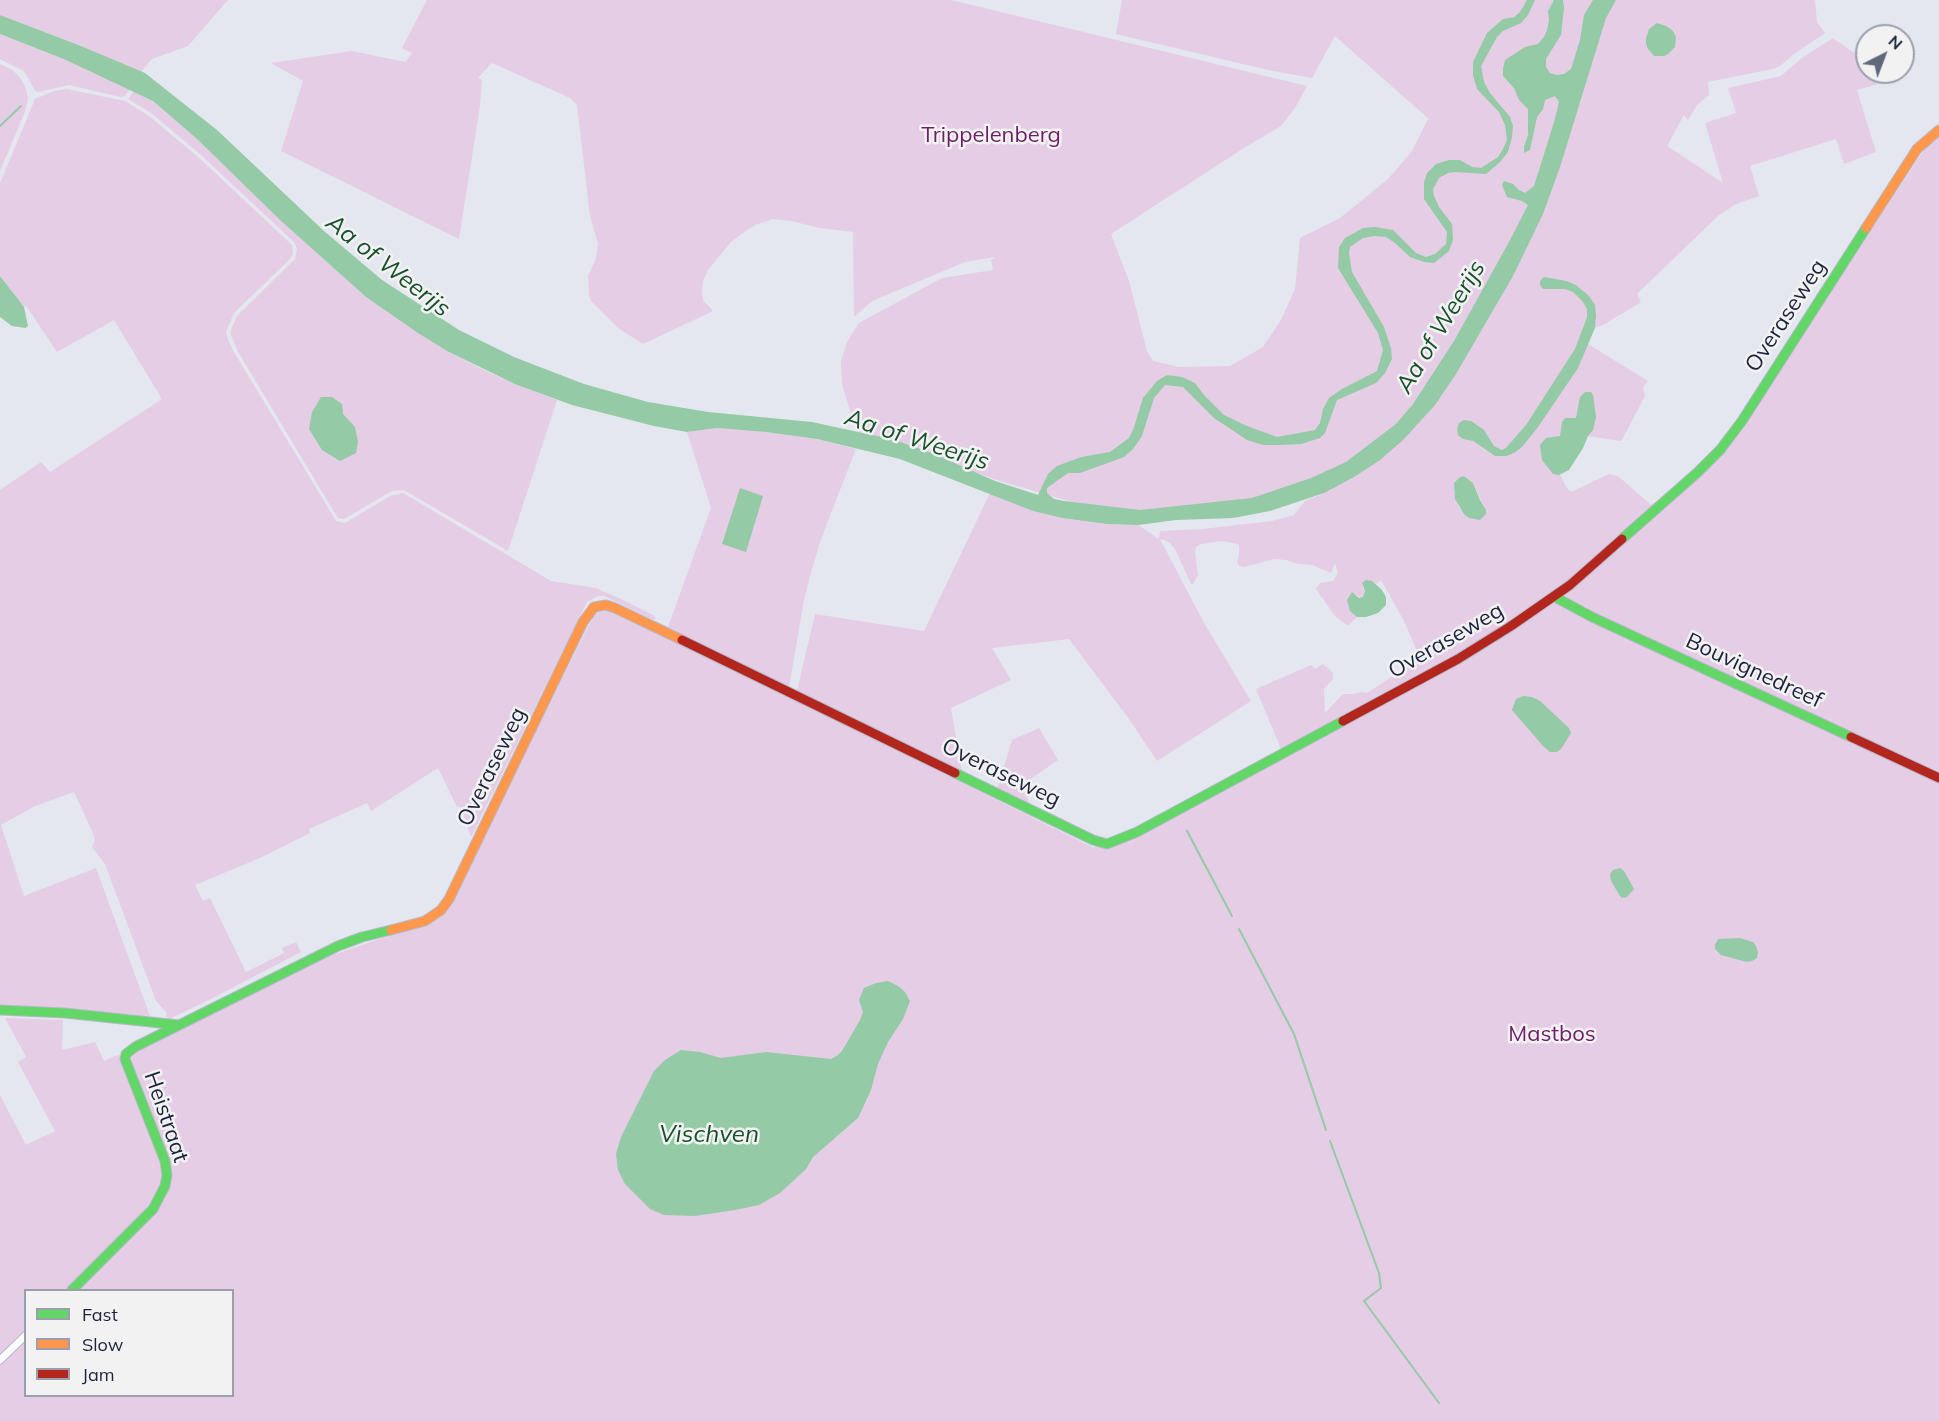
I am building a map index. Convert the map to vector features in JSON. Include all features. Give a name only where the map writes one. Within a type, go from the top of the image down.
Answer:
[{"type":"street","name":"Overaseweg","points":[[179,1025],[338,946],[362,937],[426,921],[441,910],[450,899],[583,622],[594,607],[611,606],[1083,835],[1107,844],[1137,832],[1458,659],[1555,597],[1698,472],[1720,450],[1748,412],[1917,149],[1939,130]]},
{"type":"street","name":"Bouvignedreef","points":[[1555,597],[1603,622],[1939,778]]},
{"type":"street","points":[[0,1010],[65,1013],[179,1025]]},
{"type":"street","name":"Heistraat","points":[[73,1289],[153,1209],[161,1196],[167,1175],[165,1161],[125,1059],[126,1054],[135,1047],[179,1025]]},
{"type":"street","points":[[0,1360],[24,1337]]},
{"type":"green space","points":[[0,0],[228,0],[188,46],[152,59],[141,72],[0,15]]},
{"type":"green space","name":"Mastbos","points":[[427,0],[951,0],[1307,86],[1295,108],[1281,126],[1111,234],[1129,281],[1147,351],[1153,361],[1178,367],[1230,366],[1263,347],[1281,320],[1295,289],[1300,238],[1340,218],[1388,179],[1412,151],[1428,119],[1431,121],[1335,36],[1312,78],[1268,70],[1116,34],[1122,0],[1613,0],[1608,13],[1616,0],[1815,0],[1817,22],[1825,33],[1773,69],[1708,82],[1709,95],[1697,105],[1688,120],[1684,115],[1667,146],[1723,183],[1705,123],[1736,113],[1728,88],[1781,76],[1803,57],[1833,38],[1855,54],[1855,84],[1878,84],[1857,90],[1876,152],[1844,164],[1836,139],[1750,166],[1759,196],[1736,204],[1719,215],[1637,294],[1641,302],[1605,324],[1595,328],[1596,316],[1582,290],[1576,285],[1567,281],[1553,289],[1573,292],[1582,301],[1587,309],[1587,317],[1582,330],[1588,344],[1648,381],[1643,387],[1645,396],[1622,440],[1588,436],[1590,433],[1553,460],[1566,487],[1571,492],[1609,474],[1618,476],[1651,505],[1705,469],[1774,375],[1939,127],[1939,1421],[0,1421],[0,1095],[26,1145],[55,1131],[18,1062],[26,1057],[5,1018],[63,1020],[62,1050],[95,1042],[104,1061],[120,1054],[134,1094],[131,1052],[327,957],[415,927],[452,901],[596,610],[601,612],[612,610],[1094,848],[1101,841],[1130,835],[1281,749],[1256,689],[1311,665],[1315,669],[1323,664],[1333,673],[1333,679],[1324,689],[1325,713],[1343,694],[1367,693],[1420,658],[1404,621],[1381,580],[1376,584],[1372,581],[1363,587],[1365,594],[1361,598],[1352,592],[1353,614],[1357,617],[1348,626],[1335,616],[1316,589],[1320,583],[1333,581],[1338,573],[1335,563],[1331,573],[1312,565],[1274,559],[1244,567],[1239,566],[1237,562],[1239,545],[1221,541],[1196,547],[1198,575],[1191,584],[1175,549],[1169,542],[1160,539],[1204,623],[1251,701],[1157,761],[1129,719],[1069,639],[992,648],[1011,680],[951,708],[962,772],[797,691],[815,614],[924,631],[990,493],[1033,511],[1062,518],[1107,524],[1138,525],[1159,539],[1160,531],[1203,529],[1272,521],[1294,515],[1305,501],[1324,493],[1285,502],[1147,524],[997,480],[856,431],[842,384],[841,361],[847,342],[859,323],[942,278],[993,270],[991,260],[995,257],[965,262],[872,301],[854,317],[854,232],[773,219],[755,225],[731,242],[708,270],[703,281],[703,300],[713,311],[643,344],[618,328],[591,301],[589,295],[588,276],[596,258],[598,244],[590,216],[577,105],[570,98],[492,63],[478,78],[482,80],[480,106],[459,239],[281,151],[303,81],[271,63],[352,51],[405,62],[412,53],[402,48]],"holes":[[[1484,430],[1494,446],[1502,450],[1487,451],[1473,441]],[[1464,476],[1473,483],[1483,505],[1469,518],[1459,507],[1454,491],[1460,477]]]},
{"type":"green space","points":[[0,34],[130,89],[125,96],[120,97],[69,85],[35,91],[22,70],[0,59]]},
{"type":"green space","points":[[0,64],[19,76],[28,98],[25,112],[0,171]]},
{"type":"green space","points":[[67,89],[125,101],[149,116],[197,156],[292,245],[293,254],[290,259],[234,313],[226,332],[234,352],[336,521],[345,523],[390,496],[403,493],[551,581],[596,588],[656,618],[654,620],[604,596],[598,596],[587,602],[471,837],[460,806],[457,807],[438,768],[371,811],[367,803],[309,829],[310,833],[260,858],[195,885],[203,901],[210,898],[246,972],[284,953],[282,948],[296,942],[301,952],[169,1019],[166,1016],[167,1013],[156,1001],[105,864],[92,847],[95,840],[74,792],[35,806],[1,825],[24,896],[96,868],[150,1016],[0,1007],[0,490],[41,462],[50,472],[162,399],[114,320],[57,352],[27,307],[23,306],[0,276],[0,183],[35,99],[54,91]]},
{"type":"green space","points":[[134,91],[153,101],[197,139],[280,220],[366,297],[447,351],[492,374],[557,400],[508,551],[404,490],[392,491],[344,519],[338,518],[237,350],[230,332],[237,316],[295,259],[297,250],[295,243],[200,154],[151,113],[128,99]]},
{"type":"green space","points":[[717,428],[817,439],[856,449],[821,539],[812,569],[804,600],[789,687],[668,627],[711,508],[687,432]]},
{"type":"green space","points":[[1039,728],[1058,760],[1022,785],[1030,805],[997,789],[1012,740]]},
{"type":"water","points":[[1527,0],[1535,0],[1528,15],[1521,23],[1503,31],[1497,37],[1481,66],[1484,82],[1510,117],[1513,126],[1508,152],[1486,174],[1448,173],[1439,178],[1433,189],[1439,207],[1452,224],[1453,240],[1449,251],[1434,263],[1410,257],[1386,237],[1363,238],[1350,247],[1352,272],[1384,327],[1391,348],[1392,359],[1385,373],[1376,383],[1337,400],[1325,433],[1320,438],[1301,444],[1280,445],[1263,445],[1247,440],[1214,418],[1183,387],[1165,385],[1154,398],[1142,436],[1133,449],[1124,457],[1080,473],[1068,473],[1047,488],[1047,493],[1054,499],[1064,501],[1140,510],[1252,498],[1311,478],[1346,462],[1396,424],[1413,404],[1454,341],[1528,205],[1507,197],[1502,185],[1504,181],[1513,184],[1525,193],[1534,186],[1555,119],[1559,102],[1555,96],[1545,100],[1543,109],[1537,117],[1530,150],[1524,153],[1528,135],[1528,109],[1503,76],[1505,60],[1525,47],[1538,44],[1547,30],[1548,11],[1554,0],[1563,0],[1561,35],[1546,59],[1546,67],[1550,73],[1564,74],[1571,69],[1580,40],[1584,15],[1593,0],[1616,0],[1606,18],[1560,167],[1543,214],[1513,276],[1456,374],[1435,405],[1403,440],[1380,460],[1324,493],[1270,511],[1233,518],[1176,520],[1138,525],[1107,524],[1062,518],[1033,511],[900,459],[817,439],[717,428],[687,432],[654,426],[572,405],[515,384],[447,351],[366,297],[280,220],[197,139],[153,101],[66,60],[0,34],[0,15],[145,73],[217,130],[324,231],[382,280],[459,330],[514,357],[584,384],[648,402],[708,412],[812,422],[895,440],[934,454],[995,481],[1038,495],[1048,474],[1057,466],[1081,457],[1110,452],[1129,438],[1143,398],[1157,381],[1167,375],[1182,377],[1195,383],[1224,415],[1277,437],[1315,430],[1329,398],[1377,371],[1383,350],[1378,333],[1338,268],[1339,247],[1345,238],[1363,228],[1375,227],[1393,230],[1416,253],[1426,257],[1435,254],[1446,244],[1447,232],[1424,199],[1424,182],[1427,173],[1436,164],[1449,160],[1460,160],[1472,167],[1481,168],[1498,157],[1503,149],[1507,140],[1505,125],[1499,112],[1477,89],[1473,75],[1473,62],[1487,33],[1503,19],[1514,17]]},
{"type":"water","points":[[1657,23],[1673,31],[1676,37],[1675,47],[1664,56],[1654,56],[1646,44],[1649,29]]},
{"type":"water","points":[[0,276],[24,307],[28,326],[26,328],[12,326],[0,317]]},
{"type":"water","points":[[1544,277],[1567,281],[1589,296],[1595,305],[1595,328],[1578,368],[1538,427],[1522,447],[1514,453],[1495,456],[1473,441],[1463,439],[1458,435],[1459,423],[1464,420],[1471,421],[1484,430],[1494,446],[1502,450],[1506,448],[1526,425],[1575,349],[1587,317],[1587,309],[1573,292],[1565,289],[1543,289],[1540,281]]},
{"type":"water","points":[[1585,392],[1591,392],[1593,395],[1596,417],[1593,430],[1569,470],[1559,475],[1553,474],[1542,460],[1540,445],[1546,438],[1560,436],[1562,422],[1565,418],[1576,418],[1580,397]]},
{"type":"water","points":[[321,397],[332,397],[342,404],[343,414],[355,427],[358,442],[356,453],[340,461],[322,450],[309,429],[312,412]]},
{"type":"water","points":[[1464,476],[1473,483],[1486,510],[1486,514],[1480,520],[1469,518],[1464,514],[1455,499],[1454,483]]},
{"type":"water","points":[[740,488],[763,496],[746,552],[722,544]]},
{"type":"water","points":[[1366,580],[1372,581],[1382,590],[1386,597],[1386,605],[1378,613],[1357,617],[1350,611],[1347,600],[1352,592],[1359,598],[1363,597],[1365,591],[1362,583]]},
{"type":"water","points":[[1523,696],[1540,701],[1569,728],[1571,733],[1557,752],[1550,752],[1543,746],[1512,710],[1516,699]]},
{"type":"water","points":[[1620,868],[1634,889],[1627,897],[1622,898],[1611,881],[1610,874],[1613,870]]},
{"type":"water","points":[[1740,938],[1753,942],[1758,952],[1757,958],[1747,962],[1721,955],[1715,949],[1718,939]]},
{"type":"water","name":"Vischven","points":[[888,981],[905,992],[910,1001],[903,1019],[888,1042],[878,1064],[871,1090],[858,1118],[813,1157],[806,1169],[780,1193],[759,1205],[735,1210],[695,1216],[664,1215],[650,1209],[625,1184],[618,1170],[616,1154],[621,1137],[654,1071],[665,1060],[681,1050],[721,1058],[766,1052],[831,1059],[842,1051],[860,1020],[863,1012],[859,1000],[864,988]]},
{"type":"waterway","points":[[0,126],[21,106]]},
{"type":"waterway","points":[[1187,831],[1232,916]]},
{"type":"waterway","points":[[1239,929],[1294,1034],[1326,1130]]},
{"type":"waterway","points":[[1330,1141],[1379,1273],[1381,1288],[1364,1301],[1439,1403]]},
{"type":"traffic: fast","points":[[1622,539],[1720,450],[1742,421],[1866,228]]},
{"type":"traffic: fast","points":[[1555,597],[1592,617],[1851,737]]},
{"type":"traffic: fast","points":[[955,773],[1093,840],[1107,844],[1137,832],[1343,721]]},
{"type":"traffic: fast","points":[[73,1289],[153,1209],[165,1186],[167,1175],[165,1161],[125,1059],[126,1054],[135,1047],[338,946],[391,930]]},
{"type":"traffic: fast","points":[[0,1010],[65,1013],[179,1025]]},
{"type":"traffic: slow","points":[[1866,228],[1917,149],[1939,130]]},
{"type":"traffic: slow","points":[[391,930],[425,921],[441,910],[449,899],[583,622],[594,607],[606,605],[615,608],[682,640]]},
{"type":"traffic: jam","points":[[1343,721],[1458,659],[1511,626],[1570,585],[1622,539]]},
{"type":"traffic: jam","points":[[682,640],[955,773]]},
{"type":"traffic: jam","points":[[1851,737],[1939,778]]},
{"type":"park label","name":"Trippelenberg","points":[[991,135]]},
{"type":"water label","name":"Aa of Weerijs","points":[[388,266]]},
{"type":"water label","name":"Aa of Weerijs","points":[[1441,327]]},
{"type":"water label","name":"Aa of Weerijs","points":[[917,440]]}]
